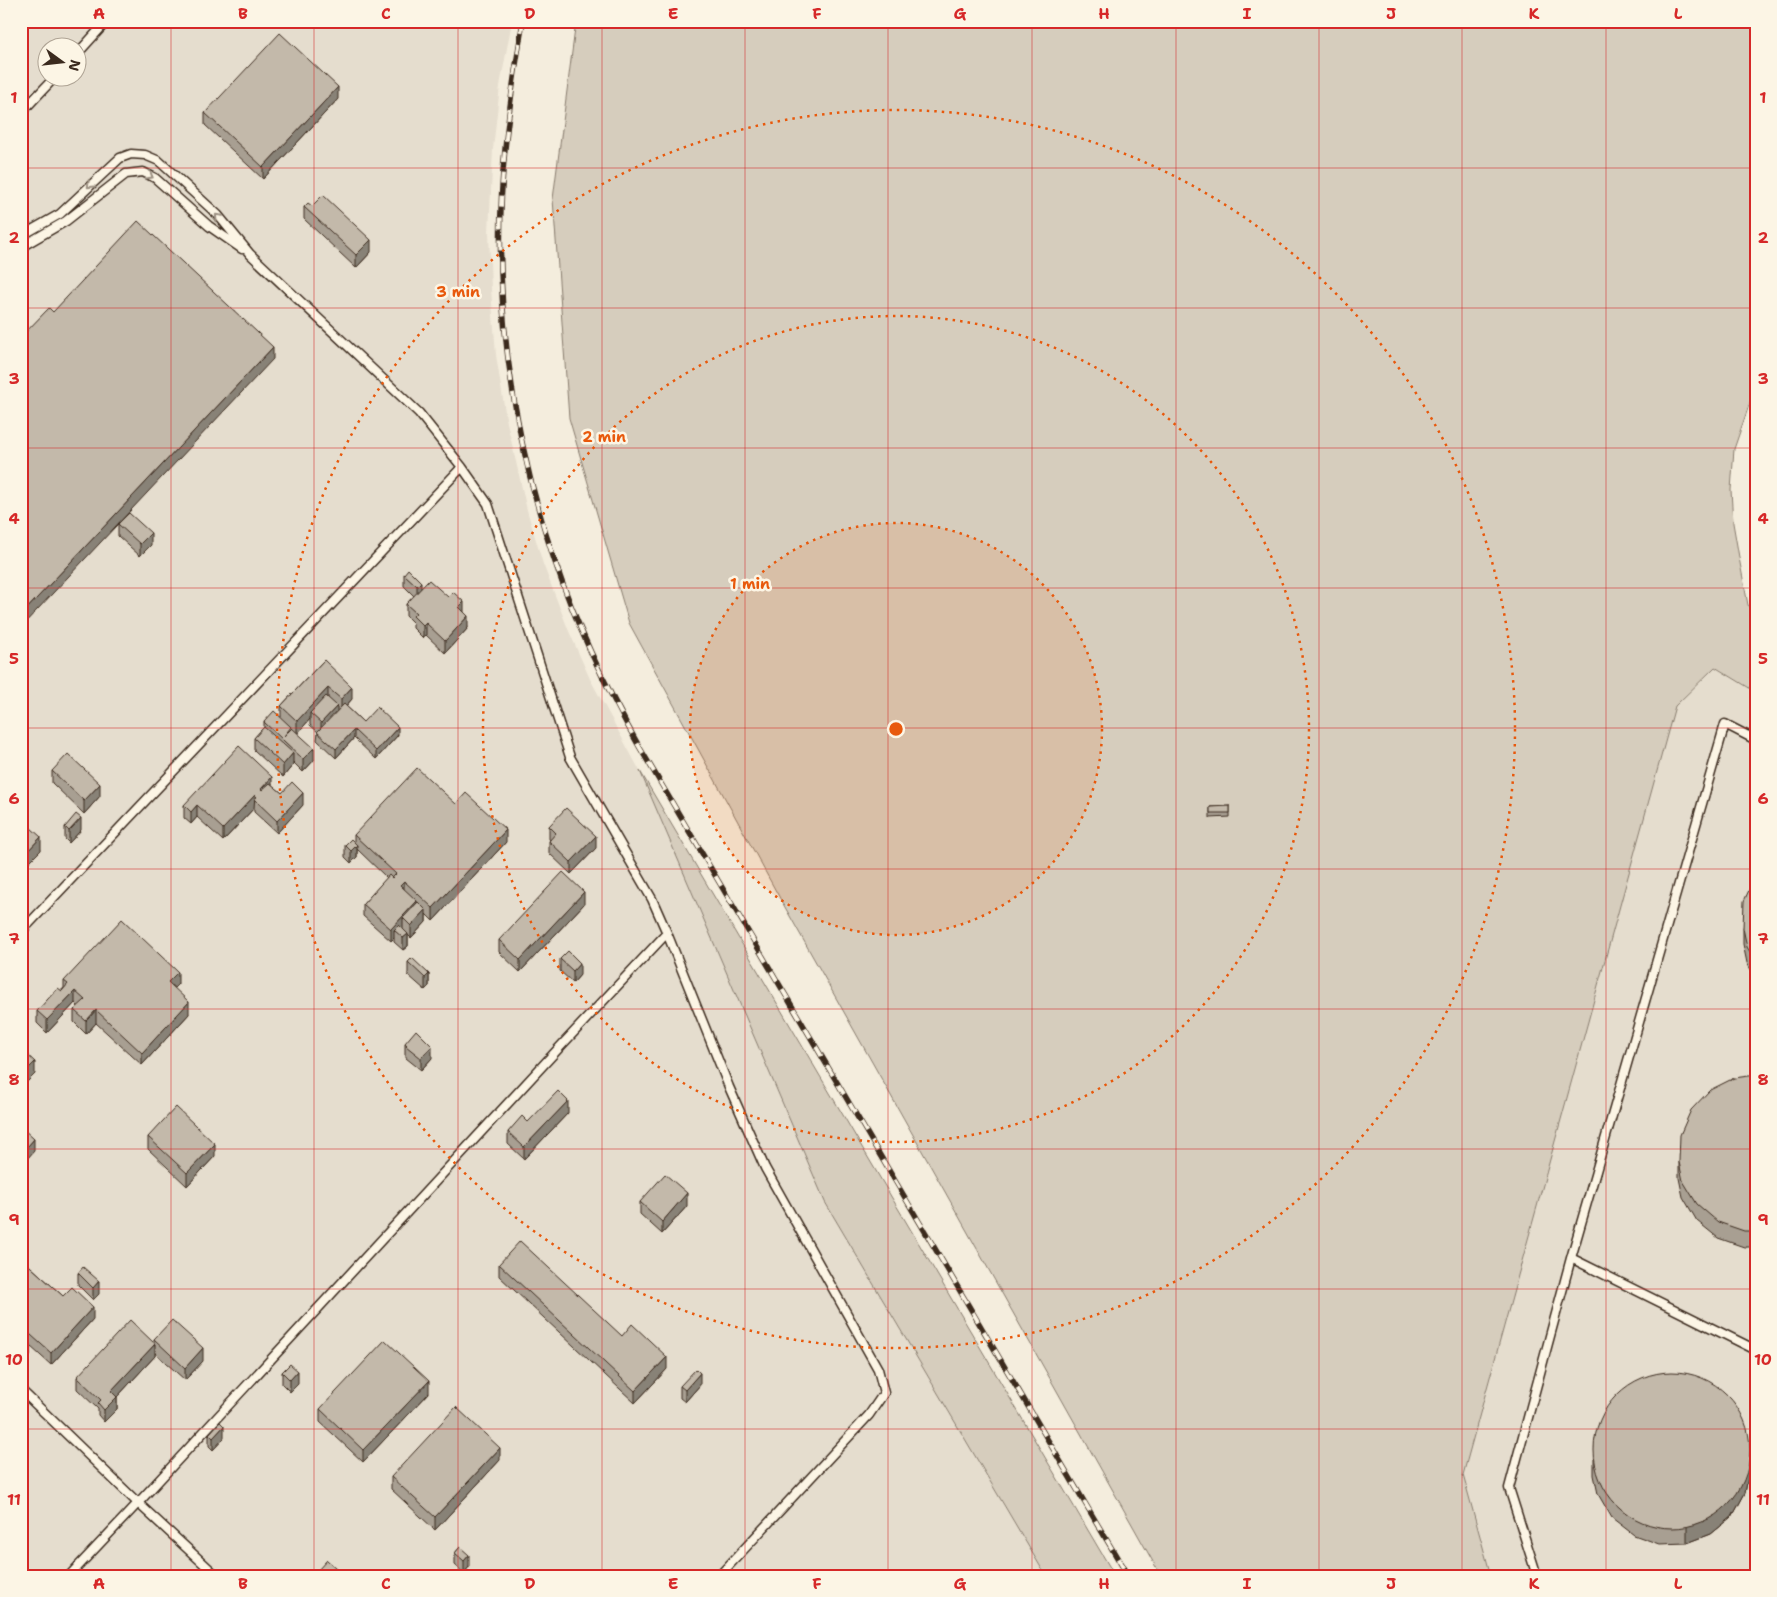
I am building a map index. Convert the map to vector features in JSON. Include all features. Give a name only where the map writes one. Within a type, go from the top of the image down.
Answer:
[{"type":"lane","points":[[88,42],[107,21]]},
{"type":"lane","points":[[21,113],[45,88]]},
{"type":"lane","points":[[21,236],[60,214],[120,158],[132,154],[145,155],[159,161],[218,215],[250,254],[419,413],[488,504],[570,757],[652,899],[729,1087],[765,1168],[878,1369],[884,1393],[869,1415],[719,1576]]},
{"type":"lane","points":[[21,247],[66,221],[126,174],[143,172],[155,178],[209,226],[250,254]]},
{"type":"lane","points":[[21,932],[462,468]]},
{"type":"lane","points":[[1537,1576],[1509,1488],[1571,1258],[1726,724],[1756,740]]},
{"type":"lane","points":[[69,1576],[667,933]]},
{"type":"lane","points":[[1571,1258],[1756,1350]]},
{"type":"lane","points":[[21,1390],[217,1576]]},
{"type":"shaded area","points":[[21,21],[512,21],[500,86],[493,149],[489,232],[491,289],[496,355],[506,418],[527,510],[543,564],[590,679],[640,771],[825,1202],[1046,1576],[21,1576]]},
{"type":"shaded area","points":[[576,21],[1756,21],[1756,385],[1734,449],[1731,490],[1733,523],[1740,563],[1748,605],[1756,622],[1756,692],[1715,667],[1675,706],[1463,1475],[1491,1576],[1161,1576],[777,893],[629,623],[569,418],[553,199]]},
{"type":"shaded area","points":[[1715,667],[1756,692],[1756,1576],[1491,1576],[1463,1475],[1675,706]]},
{"type":"shaded area","points":[[640,771],[1115,1576],[1046,1576],[825,1202]]},
{"type":"building","points":[[280,33],[338,87],[263,167],[205,113]]},
{"type":"building","points":[[323,195],[371,240],[356,255],[304,207],[308,203],[312,206]]},
{"type":"building","points":[[138,221],[273,347],[21,615],[21,337],[49,308],[53,312]]},
{"type":"building","points":[[129,513],[151,533],[140,544],[118,524]]},
{"type":"building","points":[[408,569],[421,582],[417,586],[404,574]]},
{"type":"building","points":[[429,580],[448,597],[453,592],[464,602],[459,607],[468,616],[445,641],[426,623],[423,626],[413,616],[416,613],[406,604]]},
{"type":"building","points":[[324,660],[352,687],[341,699],[328,688],[297,721],[281,706]]},
{"type":"building","points":[[326,696],[337,706],[321,723],[310,713]]},
{"type":"building","points":[[344,704],[363,722],[377,707],[398,727],[376,751],[354,730],[336,749],[317,732]]},
{"type":"building","points":[[274,711],[291,727],[284,736],[292,728],[314,748],[303,759],[264,722]]},
{"type":"building","points":[[264,727],[293,753],[283,765],[254,738]]},
{"type":"building","points":[[239,746],[272,777],[262,790],[270,783],[282,793],[292,782],[303,793],[277,821],[254,799],[257,797],[255,795],[223,829],[197,805],[191,812],[184,805]]},
{"type":"building","points":[[68,754],[100,784],[84,801],[52,771]]},
{"type":"building","points":[[417,768],[456,804],[466,793],[506,830],[433,908],[404,881],[400,885],[417,901],[391,929],[363,904],[389,875],[392,878],[396,874],[354,835]]},
{"type":"building","points":[[1230,806],[1230,813],[1210,813],[1210,807]]},
{"type":"building","points":[[566,808],[596,836],[571,862],[549,841],[556,833],[549,826]]},
{"type":"building","points":[[76,814],[81,818],[69,831],[65,827]]},
{"type":"building","points":[[21,819],[41,837],[24,855],[21,853]]},
{"type":"building","points":[[351,839],[357,845],[351,851],[345,845]]},
{"type":"building","points":[[563,872],[584,892],[520,960],[499,940]]},
{"type":"building","points":[[1756,875],[1756,961],[1747,947],[1743,928],[1744,901]]},
{"type":"building","points":[[418,902],[426,910],[411,926],[403,918]]},
{"type":"building","points":[[122,919],[178,972],[168,982],[189,1002],[142,1053],[96,1010],[86,1021],[74,1010],[85,1000],[75,991],[47,1020],[37,1011],[58,988],[62,991],[68,984],[64,981]]},
{"type":"building","points":[[399,925],[408,934],[403,938],[394,930]]},
{"type":"building","points":[[568,951],[580,963],[573,971],[560,959]]},
{"type":"building","points":[[412,958],[429,974],[425,978],[408,962]]},
{"type":"building","points":[[416,1030],[432,1046],[421,1058],[406,1046],[405,1043]]},
{"type":"building","points":[[21,1049],[35,1062],[21,1076]]},
{"type":"building","points":[[1756,1075],[1756,1231],[1744,1231],[1718,1222],[1697,1204],[1683,1181],[1679,1162],[1680,1135],[1691,1110],[1710,1090],[1734,1078]]},
{"type":"building","points":[[558,1091],[568,1101],[524,1147],[508,1132],[522,1116],[528,1122]]},
{"type":"building","points":[[176,1107],[215,1144],[187,1173],[148,1137]]},
{"type":"building","points":[[21,1127],[34,1139],[21,1154]]},
{"type":"building","points":[[665,1174],[687,1193],[662,1222],[640,1202]]},
{"type":"building","points":[[520,1241],[622,1336],[632,1324],[667,1357],[635,1391],[499,1264]]},
{"type":"building","points":[[21,1258],[63,1296],[72,1287],[93,1307],[51,1353],[21,1326]]},
{"type":"building","points":[[83,1267],[99,1281],[93,1288],[78,1273]]},
{"type":"building","points":[[130,1320],[155,1344],[111,1391],[117,1397],[104,1410],[98,1403],[101,1400],[77,1377]]},
{"type":"building","points":[[172,1320],[203,1348],[185,1368],[154,1339]]},
{"type":"building","points":[[21,1336],[30,1344],[26,1349],[21,1345]]},
{"type":"building","points":[[385,1340],[429,1381],[363,1450],[320,1409]]},
{"type":"building","points":[[290,1364],[298,1371],[290,1380],[282,1372]]},
{"type":"building","points":[[696,1369],[700,1373],[685,1390],[680,1386]]},
{"type":"building","points":[[1672,1372],[1702,1378],[1715,1385],[1727,1395],[1737,1407],[1744,1420],[1750,1450],[1744,1480],[1737,1493],[1727,1505],[1715,1515],[1702,1522],[1672,1528],[1642,1522],[1629,1515],[1617,1505],[1607,1493],[1600,1480],[1594,1450],[1600,1420],[1607,1407],[1617,1395],[1629,1385],[1642,1378]]},
{"type":"building","points":[[456,1407],[500,1448],[435,1517],[391,1477]]},
{"type":"building","points":[[220,1422],[224,1426],[213,1438],[209,1434]]},
{"type":"building","points":[[21,1518],[26,1522],[21,1527]]},
{"type":"building","points":[[460,1547],[469,1555],[464,1561],[455,1553]]},
{"type":"building","points":[[327,1560],[345,1576],[322,1576],[317,1571]]},
{"type":"railway","points":[[523,21],[505,149],[501,201],[503,305],[515,408],[526,459],[554,559],[572,608],[615,702],[640,748],[1128,1576]]}]
